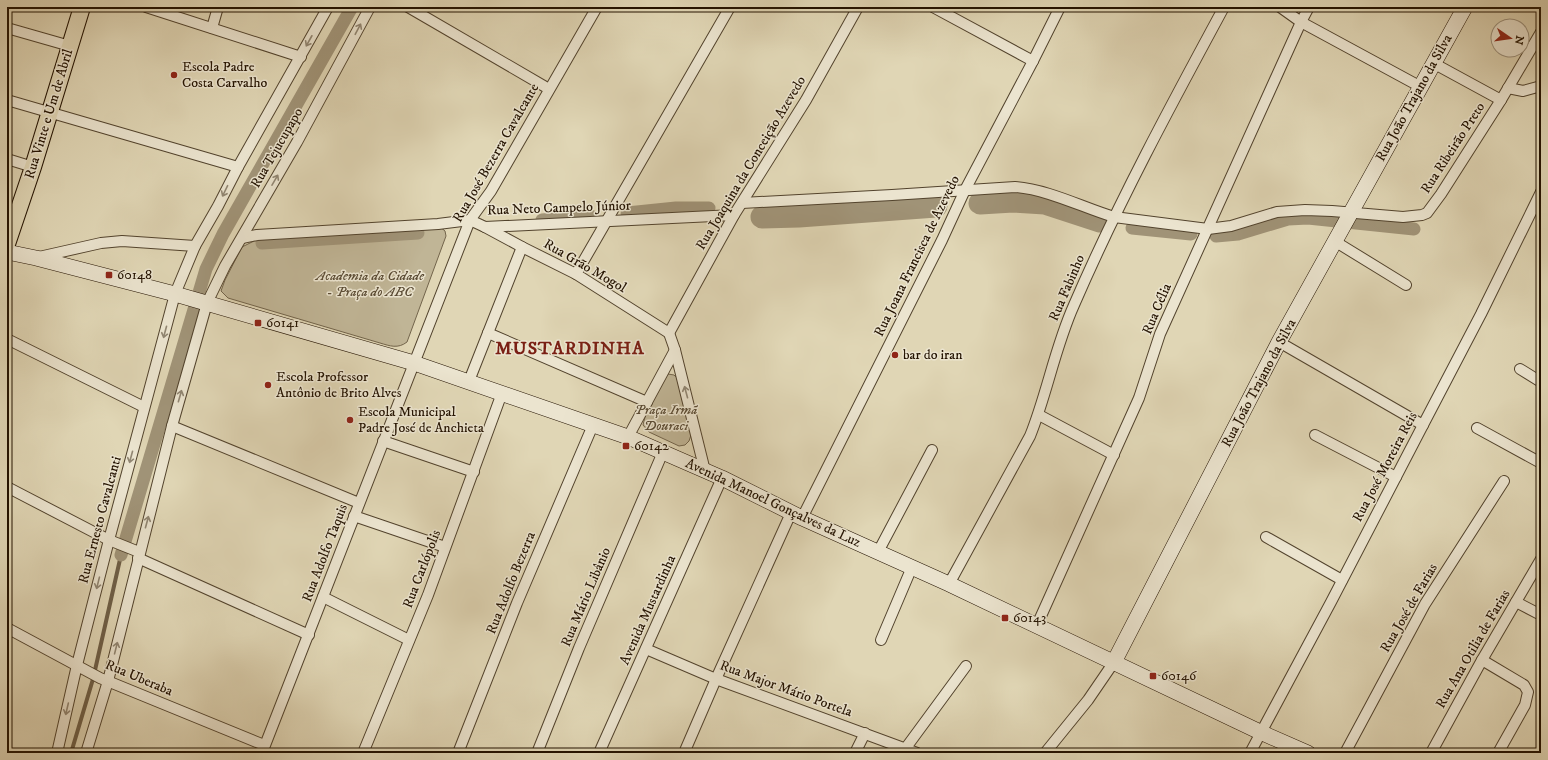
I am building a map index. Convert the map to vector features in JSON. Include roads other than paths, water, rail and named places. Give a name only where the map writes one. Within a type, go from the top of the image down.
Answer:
[{"type":"main road","name":"Rua Vinte e Um de Abril","points":[[7,244],[33,167],[82,7]]},
{"type":"main road","name":"Rua João Trajano da Silva","points":[[1114,662],[1279,342],[1344,228],[1465,7]]},
{"type":"main road","name":"Avenida Manoel Gonçalves da Luz","points":[[7,252],[36,258],[178,295],[414,363],[469,381],[628,438],[722,478],[797,516],[949,584],[1260,732],[1308,753]]},
{"type":"street","points":[[146,7],[301,57]]},
{"type":"street","points":[[212,28],[218,7]]},
{"type":"street","name":"Rua Tejucupapo","points":[[178,295],[195,246],[328,7]]},
{"type":"street","name":"Rua Tejucupapo","points":[[205,303],[297,142],[370,7]]},
{"type":"street","points":[[408,7],[549,89]]},
{"type":"street","name":"Rua José Bezerra Cavalcante","points":[[414,363],[470,220],[491,191],[597,7]]},
{"type":"street","points":[[576,274],[730,7]]},
{"type":"street","name":"Rua Joaquina da Conceição Azevedo","points":[[669,333],[734,215],[806,100],[858,7]]},
{"type":"street","points":[[933,7],[1033,61]]},
{"type":"street","name":"Rua Joana Francisca de Azevedo","points":[[684,753],[716,679],[797,516],[942,240],[965,190],[1060,7]]},
{"type":"street","name":"Rua Fabinho","points":[[949,584],[1030,436],[1039,415],[1057,349],[1073,306],[1114,217],[1170,106],[1224,7]]},
{"type":"street","points":[[1280,7],[1301,22],[1420,87]]},
{"type":"street","name":"Rua Célia","points":[[1037,625],[1139,398],[1160,334],[1309,7]]},
{"type":"street","points":[[7,28],[70,46]]},
{"type":"street","name":"Rua Ribeirão Preto","points":[[1208,229],[1231,226],[1277,212],[1305,210],[1403,217],[1418,216],[1427,213],[1441,194],[1501,100],[1541,32]]},
{"type":"street","points":[[1433,63],[1501,100]]},
{"type":"street","points":[[1508,88],[1523,91],[1541,86]]},
{"type":"street","points":[[7,100],[238,167]]},
{"type":"street","points":[[7,159],[33,167]]},
{"type":"street","points":[[742,203],[1015,186],[1032,188],[1114,217],[1208,229]]},
{"type":"street","name":"Rua José Moreira Reis","points":[[1250,753],[1424,425],[1541,192]]},
{"type":"street","name":"Rua Neto Campelo Júnior","points":[[242,238],[470,220],[485,227],[734,215]]},
{"type":"street","name":"Rua Grão Mogol","points":[[485,227],[576,274],[669,333]]},
{"type":"street","points":[[36,258],[101,243],[122,241],[195,246]]},
{"type":"street","points":[[1336,242],[1406,284]]},
{"type":"street","points":[[469,381],[522,247]]},
{"type":"street","name":"Rua Ernesto Cavalcanti","points":[[57,753],[144,407],[178,295]]},
{"type":"street","points":[[86,753],[137,553],[205,303]]},
{"type":"street","points":[[488,333],[647,402]]},
{"type":"street","points":[[669,333],[675,350],[706,471]]},
{"type":"street","points":[[7,339],[144,407]]},
{"type":"street","points":[[1279,342],[1424,425]]},
{"type":"street","points":[[628,438],[675,350]]},
{"type":"street","name":"Rua Adolfo Taquis","points":[[263,749],[414,363]]},
{"type":"street","points":[[1520,368],[1541,382]]},
{"type":"street","name":"Rua Carlópolis","points":[[363,753],[428,595],[502,393]]},
{"type":"street","points":[[1039,415],[1114,455]]},
{"type":"street","name":"Rua Adolfo Bezerra","points":[[458,753],[520,596],[593,425]]},
{"type":"street","points":[[172,426],[359,503]]},
{"type":"street","points":[[1477,428],[1541,463]]},
{"type":"street","points":[[1315,435],[1396,477]]},
{"type":"street","points":[[383,441],[474,472]]},
{"type":"street","points":[[878,552],[932,450]]},
{"type":"street","name":"Rua Mário Libânio","points":[[537,753],[579,648],[663,452]]},
{"type":"street","name":"Avenida Mustardinha","points":[[599,753],[722,478]]},
{"type":"street","name":"Rua José de Farias","points":[[1345,753],[1425,604],[1504,482]]},
{"type":"street","points":[[7,487],[110,540],[308,635]]},
{"type":"street","points":[[354,516],[445,547]]},
{"type":"street","points":[[1266,537],[1342,580]]},
{"type":"street","name":"Rua Ana Otilia de Farias","points":[[1431,753],[1482,660],[1541,559]]},
{"type":"street","points":[[880,640],[912,567]]},
{"type":"street","points":[[323,597],[409,640]]},
{"type":"street","points":[[1516,602],[1541,615]]},
{"type":"street","name":"Rua Uberaba","points":[[7,628],[104,679],[263,749]]},
{"type":"street","name":"Rua Major Mário Portela","points":[[646,649],[716,679],[917,753]]},
{"type":"street","points":[[1482,660],[1524,685],[1528,692],[1525,705],[1498,753]]},
{"type":"street","name":"Rua João Trajano da Silva","points":[[1045,753],[1088,700],[1114,662]]},
{"type":"street","points":[[905,749],[966,666]]},
{"type":"street","points":[[855,753],[865,733]]},
{"type":"waterway","points":[[121,555],[206,269],[223,234],[352,7]]},
{"type":"waterway","points":[[980,203],[1013,201],[1045,203],[1100,221]]},
{"type":"waterway","points":[[762,217],[799,216],[936,206]]},
{"type":"waterway","points":[[627,213],[676,208],[709,208]]},
{"type":"waterway","points":[[542,220],[591,216]]},
{"type":"waterway","points":[[1216,236],[1238,234],[1288,219],[1308,218],[1414,229]]},
{"type":"waterway","points":[[1132,228],[1191,234]]},
{"type":"waterway","points":[[262,243],[418,233]]},
{"type":"waterway","points":[[71,753],[93,679],[121,555]]},
{"type":"place","name":"Escola Padre Costa Carvalho","points":[[174,75]]},
{"type":"place","name":"60148","points":[[109,275]]},
{"type":"place","name":"60141","points":[[258,323]]},
{"type":"place","name":"bar do iran","points":[[895,355]]},
{"type":"place","name":"Escola Professor Antônio de Brito Alves","points":[[268,385]]},
{"type":"place","name":"Escola Municipal Padre José de Anchieta","points":[[350,420]]},
{"type":"place","name":"60142","points":[[626,446]]},
{"type":"place","name":"60143","points":[[1005,618]]},
{"type":"place","name":"60146","points":[[1153,676]]},
{"type":"district","name":"MUSTARDINHA","points":[[570,349]]},
{"type":"park label","name":"Academia da Cidade - Praça do ABC","points":[[370,284]]},
{"type":"park label","name":"Praça Irmã Douraci","points":[[666,418]]}]
